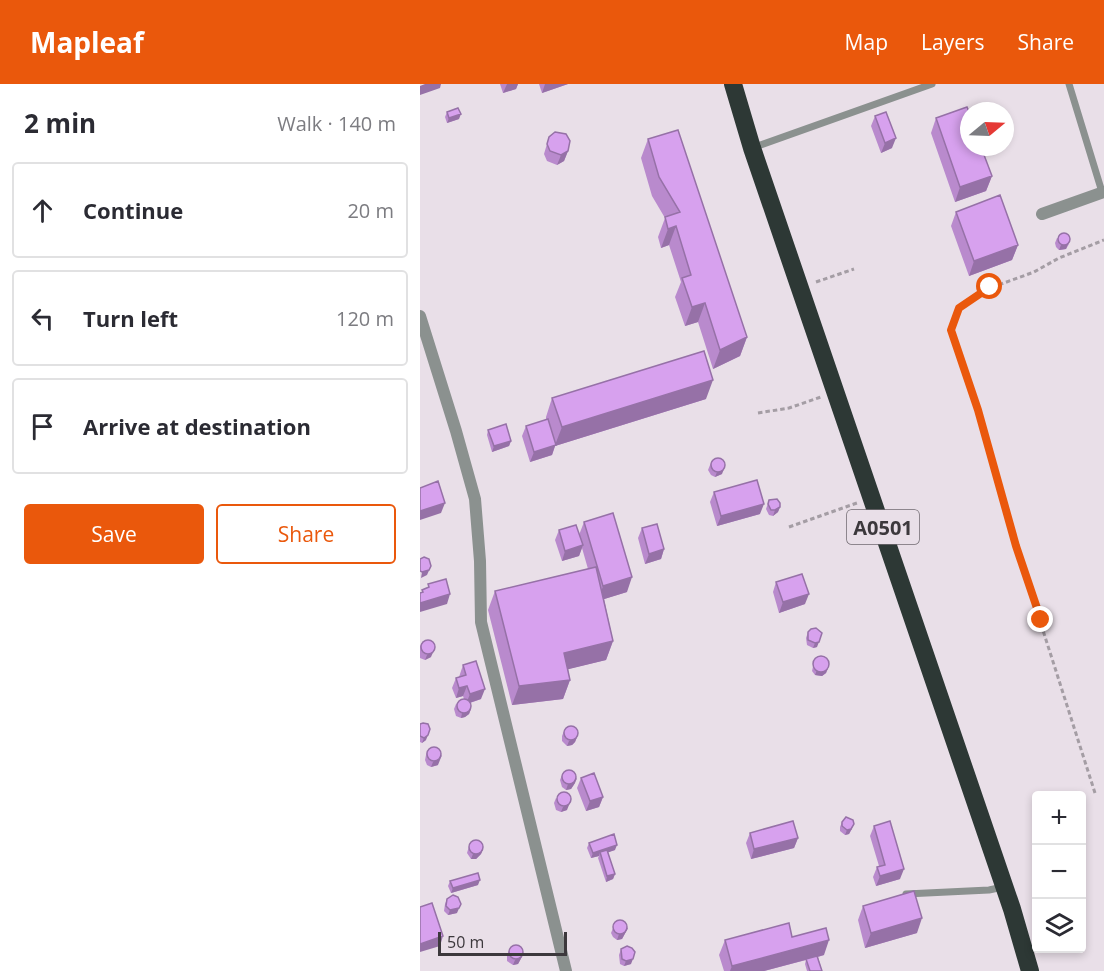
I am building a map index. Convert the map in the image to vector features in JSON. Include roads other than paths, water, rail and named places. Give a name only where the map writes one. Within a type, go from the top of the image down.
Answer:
[{"type":"highway","name":"A0501","points":[[733,84],[752,148],[1005,886],[1030,971]]},
{"type":"street","points":[[1042,214],[1103,192]]},
{"type":"street","points":[[420,316],[475,499],[480,561],[481,622],[566,971]]},
{"type":"lane","points":[[752,148],[932,84]]},
{"type":"lane","points":[[1069,84],[1103,192]]},
{"type":"lane","points":[[904,894],[989,890],[1005,886]]}]
